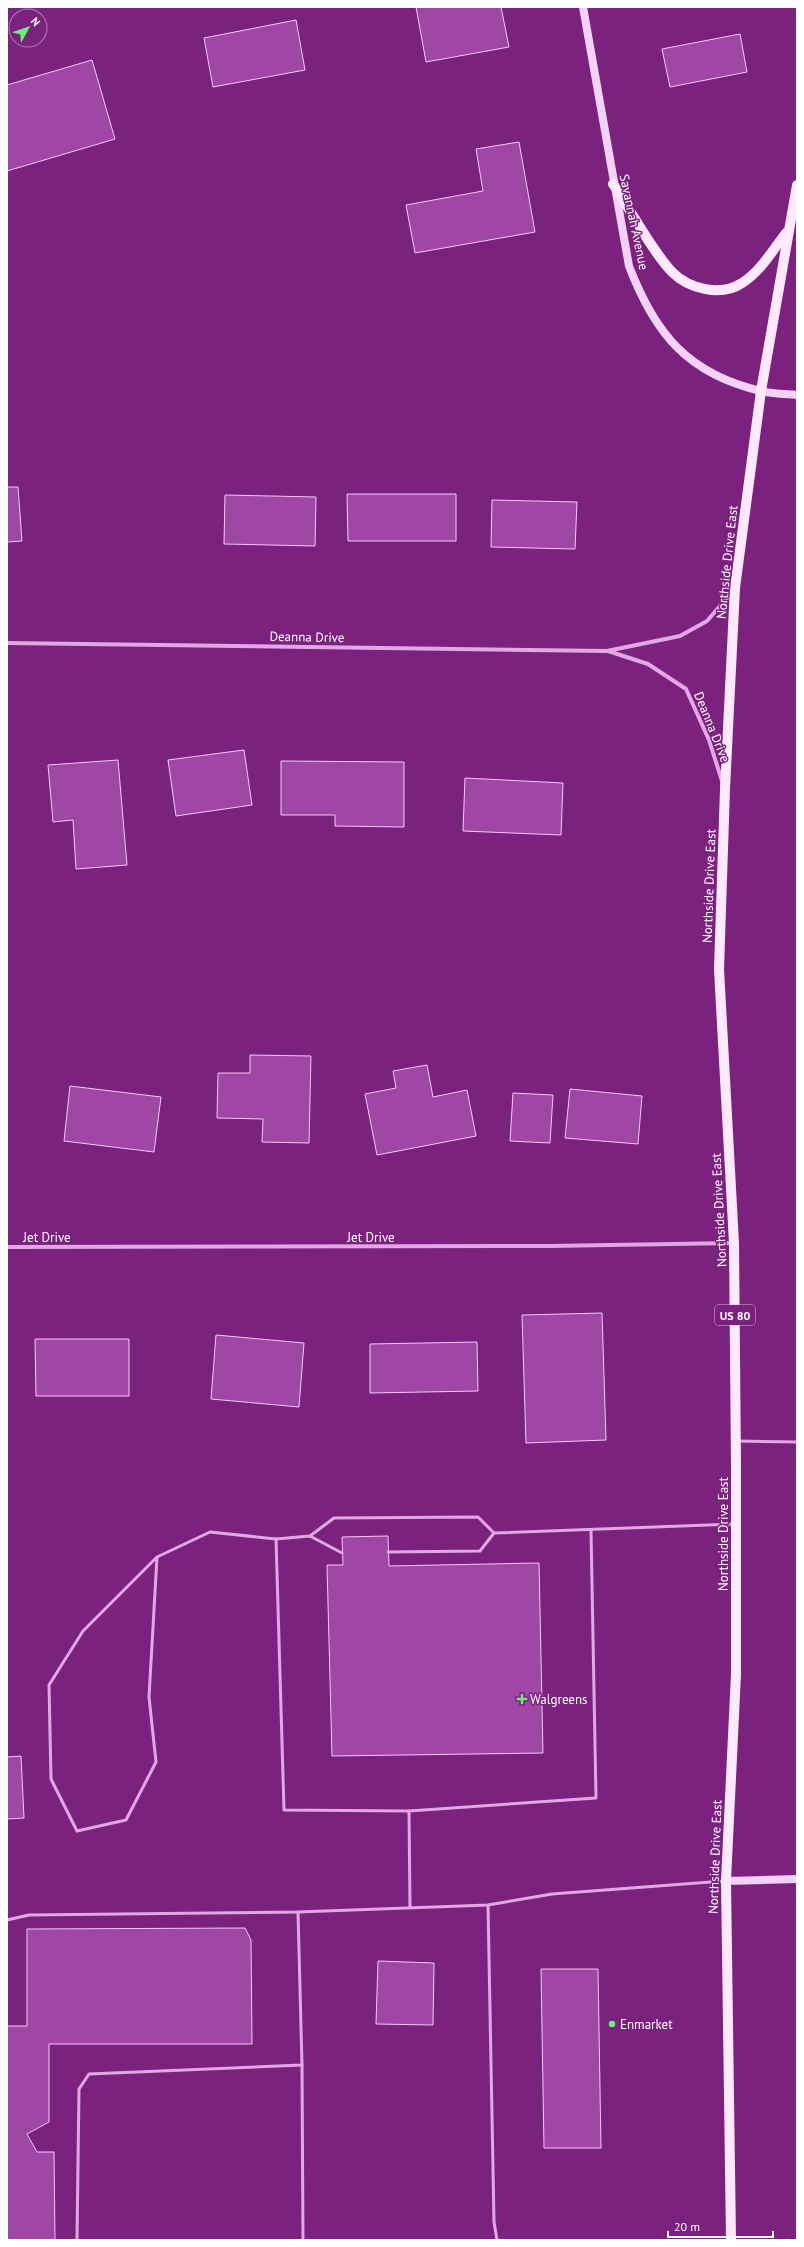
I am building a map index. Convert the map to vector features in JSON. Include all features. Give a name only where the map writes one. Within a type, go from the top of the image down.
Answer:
[{"type":"main road","points":[[613,184],[673,272],[694,287],[722,290],[742,283],[761,266],[788,232]]},
{"type":"main road","name":"Northside Drive East","points":[[731,2240],[726,1881],[736,1674],[736,1441],[734,1243],[719,969],[725,789],[735,588],[761,391],[797,185]]},
{"type":"street","name":"Savannah Avenue","points":[[583,7],[613,184],[629,266],[641,298],[658,327],[672,344],[711,374],[761,391],[797,395]]},
{"type":"street","name":"Deanna Drive","points":[[7,643],[607,651],[680,636],[707,622],[735,588]]},
{"type":"street","name":"Deanna Drive","points":[[607,651],[648,664],[686,689],[709,740],[725,789]]},
{"type":"street","name":"Jet Drive","points":[[7,1247],[549,1246],[734,1243]]},
{"type":"street","points":[[726,1881],[797,1879]]},
{"type":"lane","points":[[736,1441],[797,1442]]},
{"type":"lane","points":[[157,1558],[149,1697],[156,1762],[126,1820],[77,1831],[51,1779],[49,1685],[83,1630],[157,1558],[210,1532],[276,1539],[310,1536],[334,1518],[478,1517],[494,1532],[591,1530],[736,1524]]},
{"type":"lane","points":[[276,1539],[284,1810],[409,1811],[596,1798],[591,1530]]},
{"type":"lane","points":[[388,1552],[480,1550],[494,1532]]},
{"type":"lane","points":[[310,1536],[342,1553]]},
{"type":"lane","points":[[409,1811],[410,1907]]},
{"type":"lane","points":[[7,1920],[29,1915],[298,1912],[488,1905],[552,1894],[726,1881]]},
{"type":"lane","points":[[488,1905],[494,2222],[497,2240]]},
{"type":"lane","points":[[298,1912],[302,2065],[303,2240]]},
{"type":"lane","points":[[77,2240],[79,2089],[89,2074],[302,2065]]},
{"type":"building","points":[[416,7],[501,7],[509,47],[426,62]]},
{"type":"building","points":[[296,20],[305,70],[213,87],[204,38]]},
{"type":"building","points":[[740,34],[747,72],[670,87],[662,49]]},
{"type":"building","points":[[92,60],[115,139],[7,171],[7,85]]},
{"type":"building","points":[[519,142],[535,232],[415,253],[406,205],[483,191],[476,149]]},
{"type":"building","points":[[7,487],[18,487],[22,541],[7,542]]},
{"type":"building","points":[[347,494],[456,494],[456,541],[348,541]]},
{"type":"building","points":[[225,495],[316,497],[315,546],[224,544]]},
{"type":"building","points":[[492,500],[577,502],[575,549],[491,547]]},
{"type":"building","points":[[244,750],[252,805],[176,816],[168,760]]},
{"type":"building","points":[[118,760],[127,865],[76,869],[73,820],[53,822],[48,765]]},
{"type":"building","points":[[281,761],[404,762],[404,827],[335,826],[335,815],[281,815]]},
{"type":"building","points":[[465,778],[563,783],[561,835],[463,831]]},
{"type":"building","points":[[250,1055],[311,1056],[309,1143],[262,1142],[263,1119],[217,1118],[218,1073],[250,1073]]},
{"type":"building","points":[[427,1065],[433,1097],[467,1090],[476,1136],[377,1155],[365,1094],[396,1088],[393,1071]]},
{"type":"building","points":[[70,1086],[161,1097],[154,1152],[64,1141]]},
{"type":"building","points":[[570,1089],[642,1096],[638,1144],[565,1138]]},
{"type":"building","points":[[513,1093],[553,1095],[550,1143],[510,1141]]},
{"type":"building","points":[[602,1313],[606,1440],[526,1443],[522,1315]]},
{"type":"building","points":[[216,1335],[304,1343],[299,1407],[211,1399]]},
{"type":"building","points":[[35,1339],[129,1339],[129,1396],[36,1396]]},
{"type":"building","points":[[477,1342],[478,1391],[370,1393],[370,1344]]},
{"type":"building","points":[[388,1536],[389,1566],[539,1563],[543,1753],[332,1756],[327,1565],[343,1565],[342,1537]]},
{"type":"building","points":[[21,1756],[24,1818],[7,1819],[7,1757]]},
{"type":"building","points":[[245,1928],[251,1940],[252,2044],[49,2044],[49,2122],[27,2134],[37,2152],[54,2152],[55,2240],[7,2240],[7,2026],[27,2026],[27,1929]]},
{"type":"building","points":[[378,1961],[434,1963],[433,2025],[376,2024]]},
{"type":"building","points":[[541,1969],[598,1969],[601,2148],[544,2148]]},
{"type":"place","name":"Walgreens","points":[[522,1699]]},
{"type":"place","name":"Enmarket","points":[[612,2024]]}]
